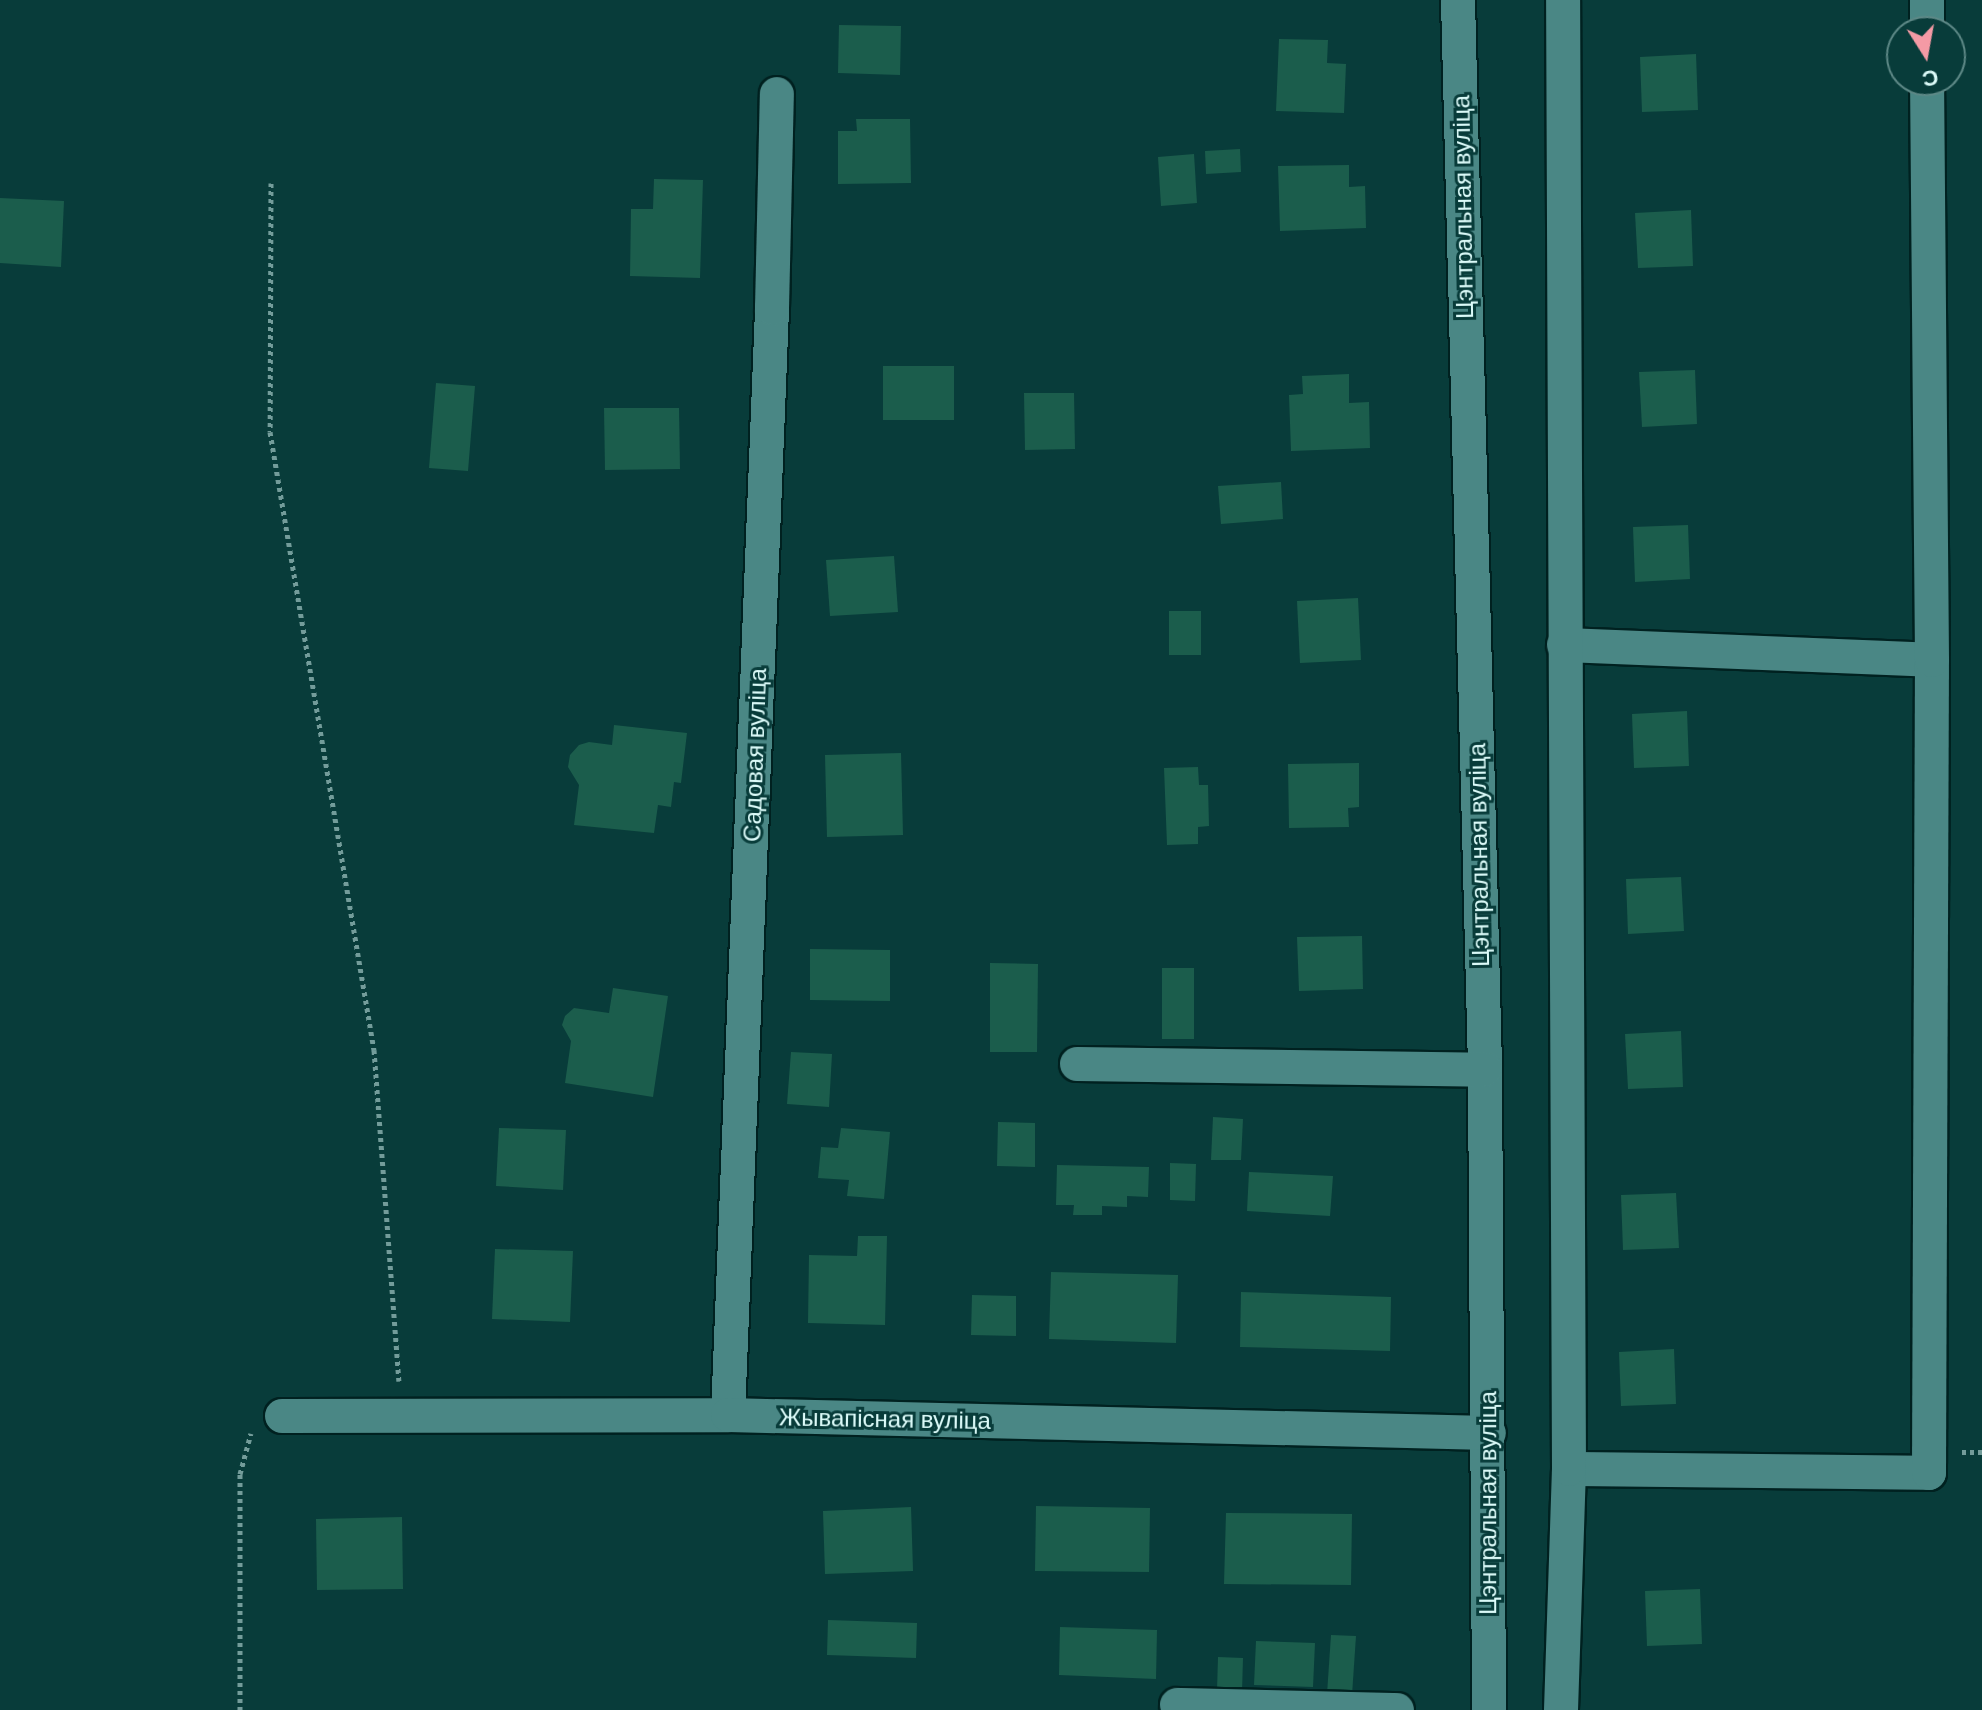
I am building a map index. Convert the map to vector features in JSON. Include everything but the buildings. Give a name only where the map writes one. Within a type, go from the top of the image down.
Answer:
[{"type":"street","name":"Цэнтральная вуліца","points":[[1458,0],[1485,1070],[1489,1710]]},
{"type":"street","points":[[1561,1710],[1569,1469],[1563,0]]},
{"type":"street","name":"Садовая вуліца","points":[[728,1415],[772,308],[777,94]]},
{"type":"street","points":[[1569,1469],[1929,1473],[1932,660],[1927,96]]},
{"type":"street","points":[[1564,645],[1932,660]]},
{"type":"street","points":[[1077,1064],[1485,1070]]},
{"type":"street","name":"Жывапісная вуліца","points":[[282,1416],[728,1415],[1489,1433]]},
{"type":"street","points":[[1177,1705],[1397,1710]]},
{"type":"path","points":[[271,183],[270,432],[374,1050],[402,1414]]},
{"type":"path","points":[[240,1710],[240,1474],[246,1442],[256,1423],[282,1416]]}]
